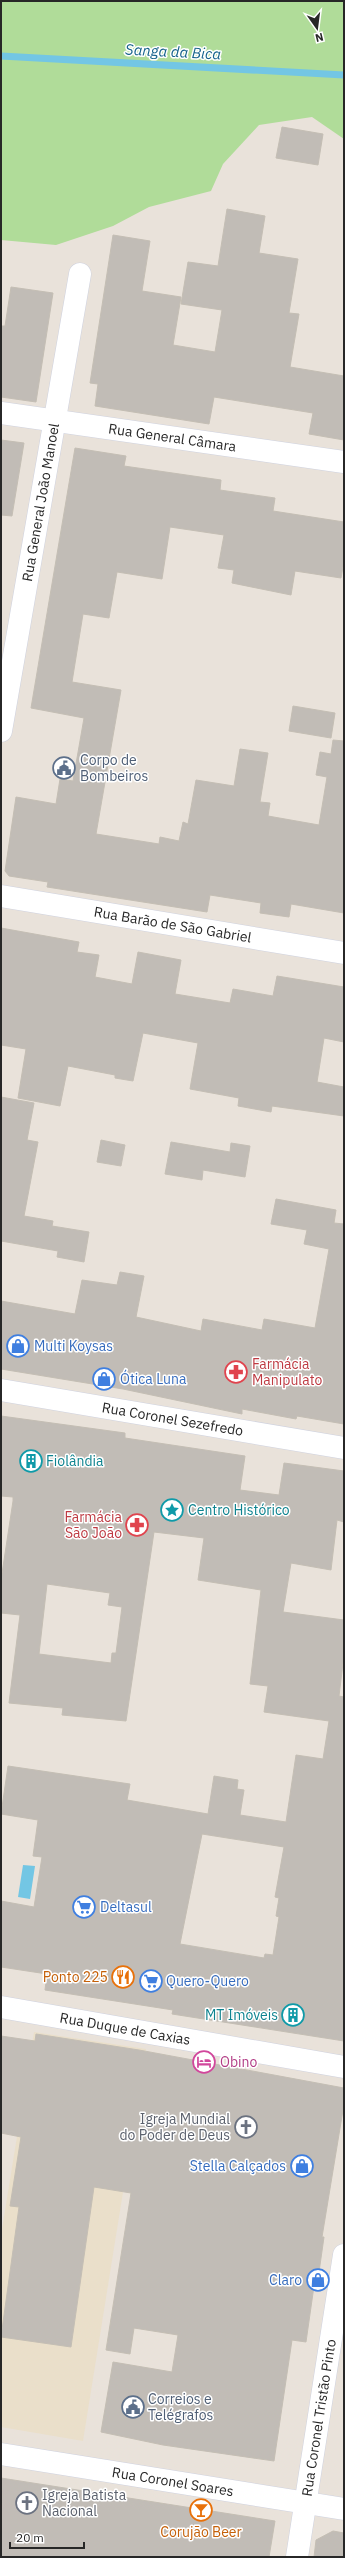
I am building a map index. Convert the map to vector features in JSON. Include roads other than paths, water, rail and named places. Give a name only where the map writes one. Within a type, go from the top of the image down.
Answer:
[{"type":"street","name":"Rua General João Manoel","points":[[1,731],[56,421],[80,274]]},
{"type":"street","name":"Rua General Câmara","points":[[1,413],[344,462]]},
{"type":"street","name":"Rua Barão de São Gabriel","points":[[1,896],[344,954]]},
{"type":"street","name":"Rua Coronel Sezefredo","points":[[1,1390],[344,1448]]},
{"type":"street","name":"Rua Duque de Caxias","points":[[1,2007],[344,2067]]},
{"type":"street","name":"Rua Coronel Tristão Pinto","points":[[297,2557],[344,2255]]},
{"type":"street","name":"Rua Coronel Soares","points":[[1,2454],[344,2509]]},
{"type":"water","points":[[23,1865],[35,1866],[30,1899],[18,1897]]},
{"type":"waterway","name":"Sanga da Bica","points":[[1,56],[344,75]]},
{"type":"place","name":"Corpo de Bombeiros","points":[[64,768]]},
{"type":"place","name":"Multi Koysas","points":[[18,1346]]},
{"type":"place","name":"Farmácia Manipulato","points":[[236,1372]]},
{"type":"place","name":"Ótica Luna","points":[[104,1379]]},
{"type":"place","name":"Fiolândia","points":[[31,1461]]},
{"type":"place","name":"Centro Histórico","points":[[172,1510]]},
{"type":"place","name":"Farmácia São João","points":[[137,1525]]},
{"type":"place","name":"Deltasul","points":[[84,1907]]},
{"type":"place","name":"Ponto 225","points":[[123,1977]]},
{"type":"place","name":"Quero-Quero","points":[[151,1981]]},
{"type":"place","name":"MT Imóveis","points":[[293,2015]]},
{"type":"place","name":"Obino","points":[[204,2062]]},
{"type":"place","name":"Igreja Mundial do Poder de Deus","points":[[246,2127]]},
{"type":"place","name":"Stella Calçados","points":[[302,2166]]},
{"type":"place","name":"Claro","points":[[318,2280]]},
{"type":"place","name":"Correios e Telégrafos","points":[[133,2407]]},
{"type":"place","name":"Igreja Batista Nacional","points":[[27,2503]]},
{"type":"place","name":"Corujão Beer","points":[[201,2510]]}]
